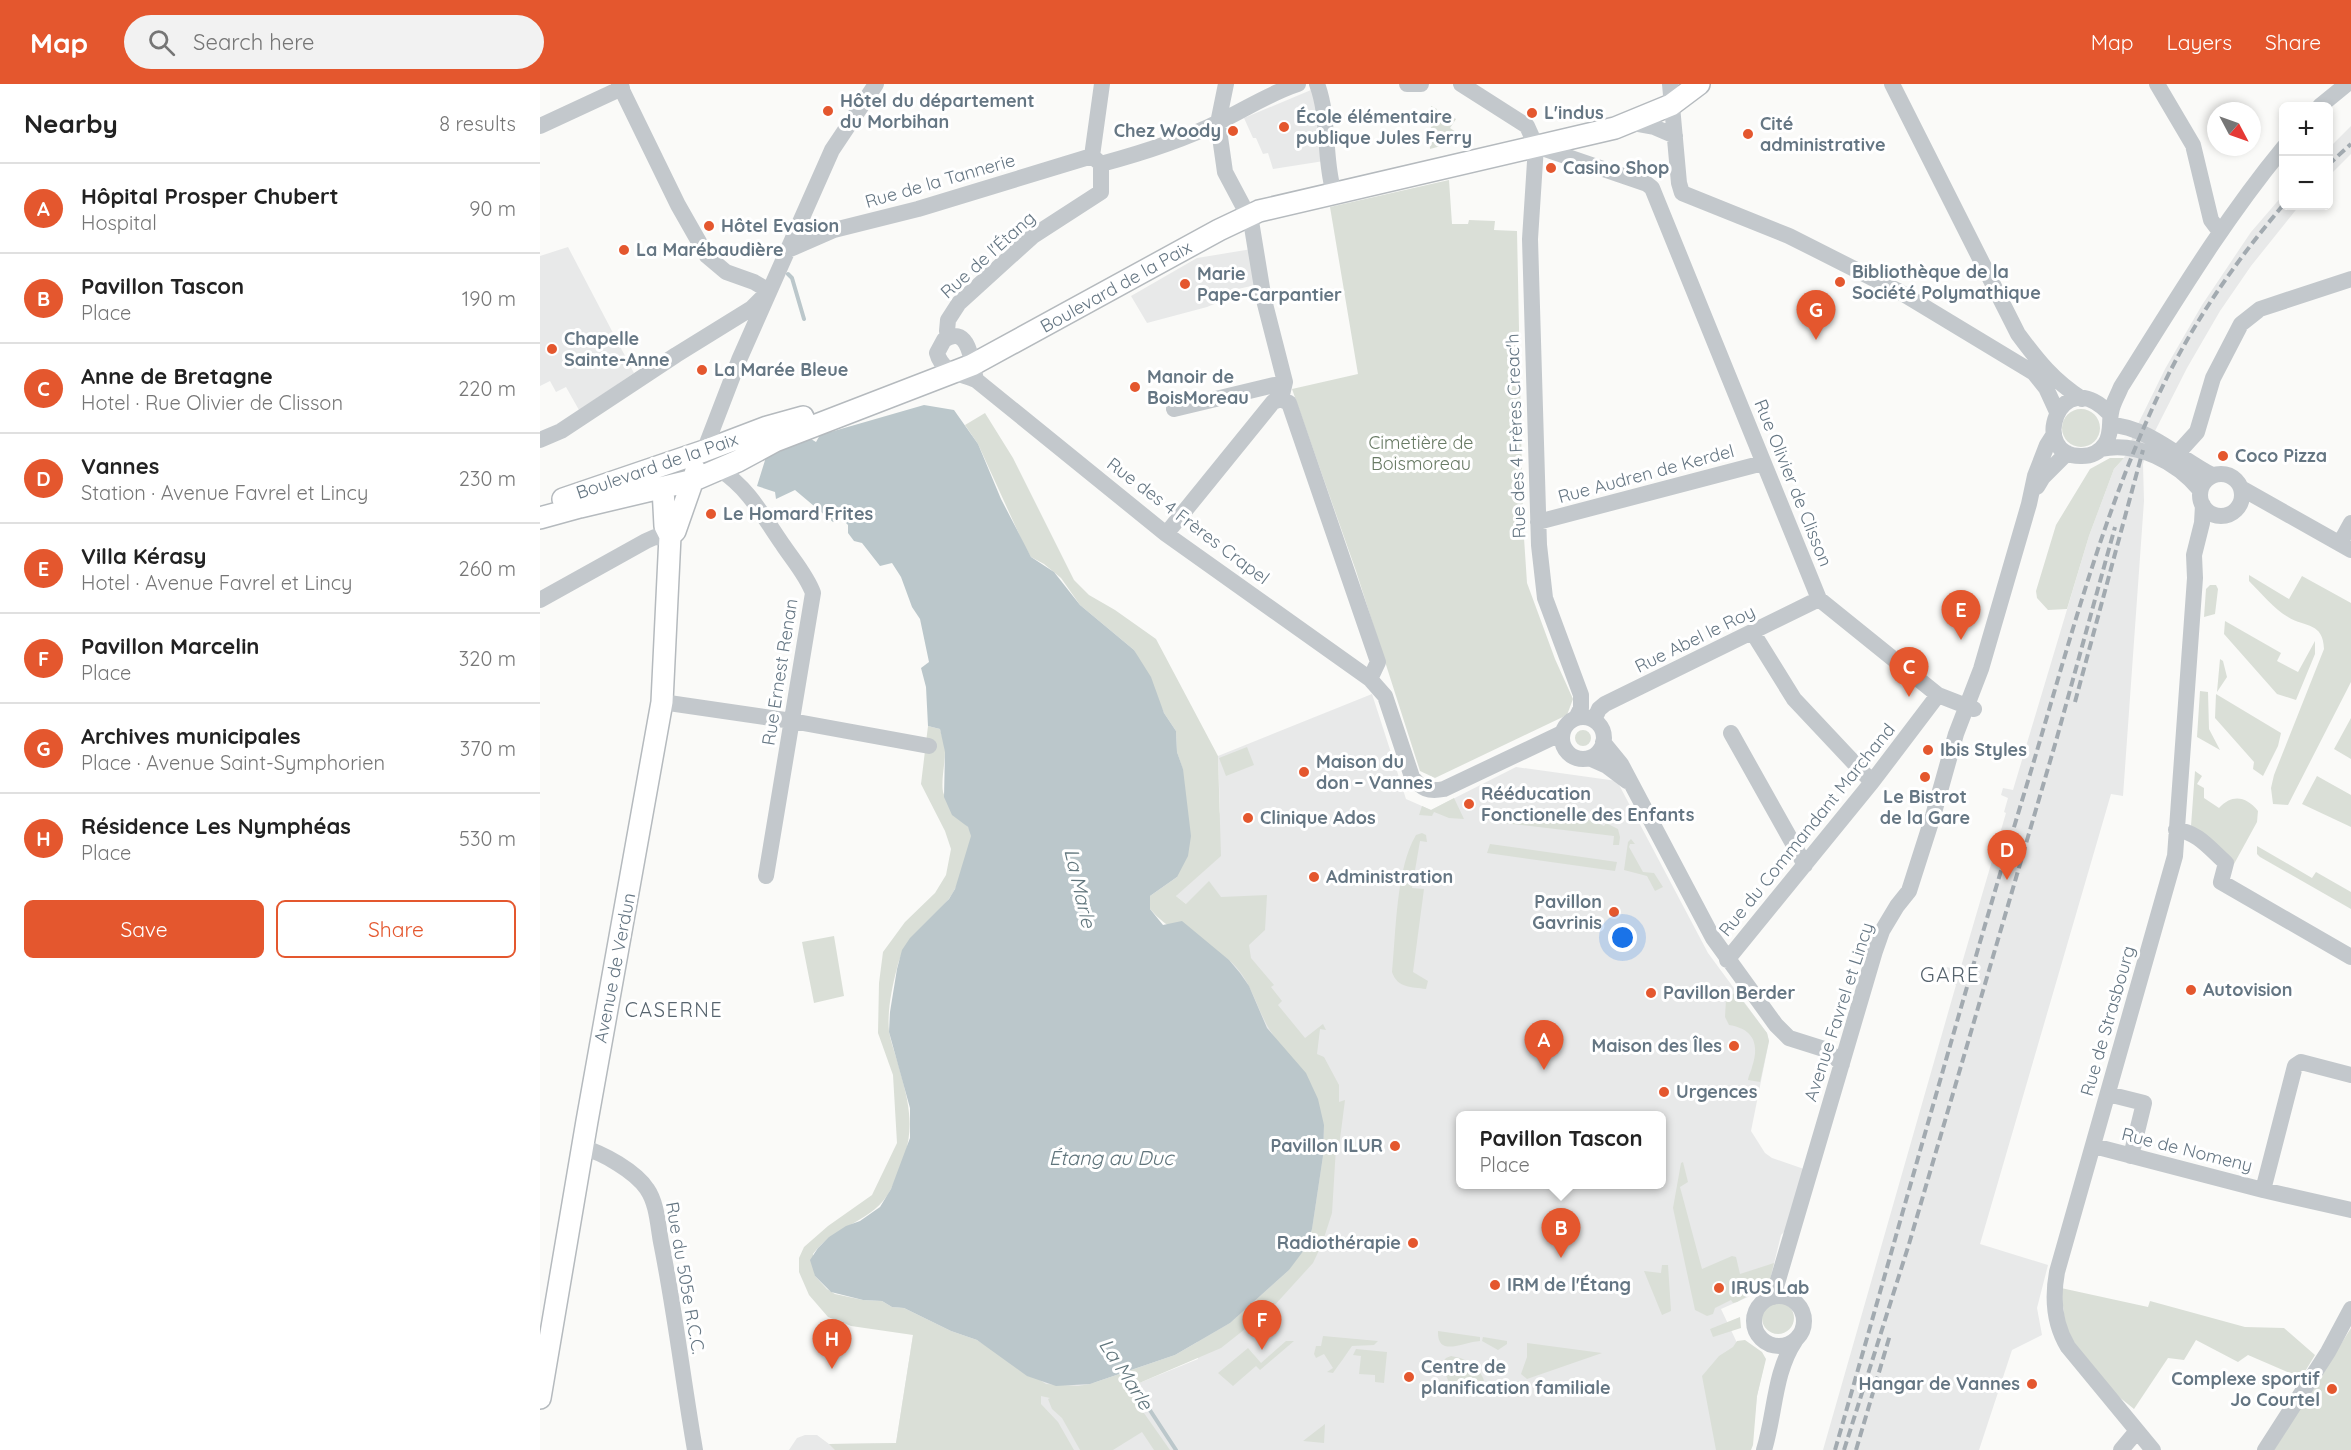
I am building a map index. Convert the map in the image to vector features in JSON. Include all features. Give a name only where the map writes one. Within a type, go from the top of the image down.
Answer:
[{"type":"main road","name":"Boulevard de la Paix","points":[[540,518],[663,488],[698,466],[720,470],[775,441],[963,366],[1006,336],[1209,224],[1247,211],[1301,201],[1534,141],[1636,109],[1672,91],[1699,84]]},
{"type":"main road","name":"Boulevard de la Paix","points":[[1247,211],[1272,198],[1534,141],[1587,135],[1632,123],[1672,91]]},
{"type":"main road","name":"Boulevard de la Paix","points":[[540,507],[698,466],[770,435],[797,419],[877,391],[910,374],[963,366]]},
{"type":"main road","points":[[580,507],[607,493],[688,463],[698,466]]},
{"type":"main road","name":"Avenue de Verdun","points":[[670,537],[675,531],[698,466]]},
{"type":"main road","name":"Avenue de Verdun","points":[[540,1398],[662,702],[670,537],[665,526],[663,488]]},
{"type":"street","name":"Avenue de Verdun","points":[[698,466],[736,368],[832,150],[876,84]]},
{"type":"street","points":[[1097,160],[1102,84]]},
{"type":"street","points":[[1226,84],[1218,123],[1225,172],[1247,211],[1264,300],[1286,382],[1281,399]]},
{"type":"street","name":"Rue de la Tannerie","points":[[788,250],[834,230],[1097,160],[1153,151],[1218,123],[1274,92],[1298,84]]},
{"type":"street","points":[[1317,84],[1323,99],[1332,185]]},
{"type":"street","points":[[1407,84],[1421,84]]},
{"type":"street","points":[[1461,84],[1527,126],[1534,141]]},
{"type":"street","points":[[1892,84],[2018,334],[2043,368],[2053,378],[2089,401],[2111,420],[2177,454],[2212,476]]},
{"type":"street","points":[[2157,84],[2193,145],[2211,220],[2220,232]]},
{"type":"street","points":[[2325,102],[2347,84]]},
{"type":"street","points":[[540,126],[621,86],[678,206],[707,256],[726,272],[769,291],[752,308],[561,431],[540,440]]},
{"type":"street","points":[[1672,91],[1679,183],[1682,193],[1799,241],[1900,292],[2034,373],[2046,388],[2057,412]]},
{"type":"street","points":[[1632,123],[1654,127],[1675,136]]},
{"type":"street","points":[[1587,135],[1584,150],[1588,165]]},
{"type":"street","name":"Rue Olivier de Clisson","points":[[1534,141],[1588,165],[1647,184],[1652,188],[1819,599],[1938,695],[1969,707]]},
{"type":"street","name":"Rue des 4 Frères Creac'h","points":[[1534,141],[1530,239],[1538,522],[1545,597],[1581,695],[1581,708],[1576,718]]},
{"type":"street","points":[[2121,387],[2089,401],[2068,402],[2057,412],[2053,420],[2054,434],[2057,442],[2067,453],[2082,456],[2095,453],[2108,439],[2121,387],[2220,232],[2279,152]]},
{"type":"street","name":"Rue de l'Étang","points":[[963,366],[937,352],[944,340],[949,337],[947,331],[952,312],[1033,236],[1101,192],[1097,160]]},
{"type":"street","points":[[2177,454],[2197,432],[2213,378],[2241,324],[2260,309],[2351,279]]},
{"type":"street","points":[[949,337],[960,338],[968,346],[963,366]]},
{"type":"street","name":"Rue des 4 Frères Crapel","points":[[963,366],[1166,534],[1375,684]]},
{"type":"street","points":[[1174,409],[1274,385],[1281,399],[1289,403],[1378,662],[1375,684],[1386,696],[1412,777],[1420,787],[1431,791],[1444,789],[1562,733]]},
{"type":"street","points":[[1166,534],[1273,402],[1281,399]]},
{"type":"street","name":"Avenue Favrel et Lincy","points":[[1773,1296],[1882,931],[1909,891],[1916,871],[1981,669],[2042,456],[2054,434]]},
{"type":"street","points":[[2101,448],[2122,446],[2145,453],[2180,470],[2211,514],[2277,508]]},
{"type":"street","name":"Avenue Favrel et Lincy","points":[[2029,504],[2043,477],[2067,453]]},
{"type":"street","name":"Rue Audren de Kerdel","points":[[1538,522],[1763,463]]},
{"type":"street","name":"Rue Ernest Renan","points":[[720,470],[753,500],[805,577],[813,593],[766,876]]},
{"type":"street","points":[[2201,498],[2207,479],[2212,476],[2229,475],[2235,478],[2241,488],[2241,501],[2230,512]]},
{"type":"street","points":[[2241,488],[2345,547],[2351,523]]},
{"type":"street","name":"Rue de Strasbourg","points":[[2153,1450],[2068,1347],[2055,1312],[2057,1272],[2172,867],[2196,566],[2194,555],[2203,519],[2201,498]]},
{"type":"street","name":"Rue de Strasbourg","points":[[2196,566],[2212,528],[2230,512]]},
{"type":"street","points":[[540,600],[639,544],[655,537],[670,537]]},
{"type":"street","name":"Rue Abel le Roy","points":[[1593,720],[1605,704],[1819,599]]},
{"type":"street","points":[[1753,633],[1794,699],[1872,782]]},
{"type":"street","name":"Rue du Commandant Marchand","points":[[1727,960],[1872,782],[1938,695]]},
{"type":"street","points":[[662,702],[928,746]]},
{"type":"street","points":[[1569,755],[1562,745],[1562,733],[1569,721],[1582,717],[1593,720],[1602,729],[1603,742],[1598,752],[1589,758]]},
{"type":"street","points":[[1731,733],[1805,865]]},
{"type":"street","points":[[1603,742],[1621,764],[1713,938],[1727,960],[1776,1025],[1789,1038],[1827,1050],[1842,1064]]},
{"type":"street","points":[[1513,756],[1569,755],[1576,758],[1589,758],[1607,766],[1632,785]]},
{"type":"street","points":[[2176,830],[2195,835],[2226,863],[2221,882],[2351,957]]},
{"type":"street","name":"Rue de Nomeny","points":[[2094,1146],[2263,1190],[2295,1066],[2301,1062],[2351,1075]]},
{"type":"street","points":[[2108,1094],[2144,1103],[2131,1156]]},
{"type":"street","name":"Rue du 505e R.C.C.","points":[[583,1148],[597,1151],[614,1162],[640,1181],[650,1195],[666,1264],[695,1450]]},
{"type":"street","points":[[2263,1190],[2351,1209]]},
{"type":"street","points":[[1764,1450],[1788,1351],[1803,1327],[1802,1311],[1798,1305],[1787,1297],[1773,1296],[1760,1304],[1754,1320],[1758,1335],[1767,1343],[1780,1378]]},
{"type":"street","points":[[2265,1450],[2328,1352],[2351,1309]]},
{"type":"street","points":[[1767,1343],[1781,1346],[1795,1341]]},
{"type":"street","points":[[2121,1450],[2137,1431]]},
{"type":"shaded area","name":"École élémentaire publique Jules Ferry","points":[[1311,90],[1315,96],[1324,161],[1273,169],[1268,153],[1263,154],[1244,118]]},
{"type":"shaded area","points":[[2351,126],[2351,154],[2333,172],[2333,156],[2333,144]]},
{"type":"shaded area","points":[[2279,200],[2279,210],[2296,210],[2251,266],[2220,311],[2187,368],[2154,433],[2143,464],[2144,501],[2123,796],[2111,794],[1980,1244],[2048,1265],[2037,1308],[2042,1335],[2012,1350],[1979,1450],[1823,1450],[1956,985],[1942,981],[1946,967],[1960,970],[2006,813],[2004,812],[2008,798],[2001,795],[2003,788],[2013,790],[2089,536],[2114,469],[2124,458],[2165,369],[2202,305],[2251,232]]},
{"type":"shaded area","points":[[568,247],[634,373],[579,410],[566,387],[556,392],[550,381],[540,386],[540,256]]},
{"type":"shaded area","points":[[1252,249],[1260,284],[1238,289],[1224,300],[1207,307],[1147,323],[1131,296],[1197,258]]},
{"type":"shaded area","points":[[1372,694],[1406,799],[1431,810],[1516,767],[1617,781],[1708,953],[1767,1033],[1769,1041],[1751,1131],[1765,1153],[1772,1158],[1804,1169],[1786,1230],[1781,1235],[1769,1284],[1756,1289],[1748,1297],[1721,1309],[1739,1347],[1764,1365],[1757,1396],[1751,1450],[789,1450],[797,1438],[805,1435],[817,1435],[829,1444],[896,1443],[913,1335],[1122,1390],[1198,1359],[1186,904],[1176,896],[1220,812],[1218,756]]},
{"type":"green space","points":[[1431,106],[1437,109],[1434,113],[1442,119],[1446,113],[1456,119],[1450,128],[1456,132],[1452,143],[1430,149],[1429,132],[1433,126]]},
{"type":"green space","name":"Cimetière de Boismoreau","points":[[1449,180],[1452,224],[1468,224],[1469,220],[1495,221],[1494,230],[1517,231],[1523,523],[1527,583],[1555,659],[1573,699],[1567,715],[1435,778],[1420,771],[1356,571],[1292,389],[1358,374],[1330,207]]},
{"type":"green space","points":[[2081,409],[2088,410],[2094,415],[2099,421],[2099,435],[2094,441],[2088,446],[2081,447],[2074,446],[2068,441],[2063,435],[2062,428],[2063,421],[2068,415],[2074,410]]},
{"type":"green space","points":[[985,413],[1013,458],[1074,580],[1089,595],[1156,639],[1218,756],[1221,856],[1176,896],[1186,904],[1209,881],[1221,897],[1267,895],[1265,930],[1249,945],[1251,958],[1274,985],[1271,987],[1282,1001],[1278,1005],[1305,1038],[1323,1024],[1326,1030],[1320,1029],[1317,1054],[1324,1057],[1339,1085],[1339,1102],[1345,1100],[1339,1147],[1336,1147],[1332,1213],[1313,1263],[1273,1307],[1221,1348],[1123,1390],[1127,1389],[1170,1450],[1154,1450],[1142,1432],[1113,1450],[1080,1450],[1062,1418],[1052,1409],[1048,1399],[1050,1398],[1041,1396],[1041,1404],[1058,1422],[1074,1450],[835,1450],[829,1444],[896,1443],[913,1335],[851,1326],[828,1317],[809,1295],[799,1272],[799,1258],[804,1247],[828,1226],[872,1195],[897,1143],[893,1075],[878,1033],[879,983],[883,952],[905,922],[935,893],[946,875],[951,849],[945,831],[921,784],[928,726],[940,729],[945,751],[943,792],[952,811],[970,830],[969,852],[960,879],[948,900],[905,948],[900,957],[893,983],[889,1008],[889,1031],[905,1088],[909,1117],[908,1144],[899,1172],[884,1200],[875,1209],[832,1236],[813,1254],[815,1276],[835,1294],[863,1300],[882,1301],[892,1307],[904,1308],[951,1331],[977,1340],[1046,1384],[1078,1386],[1175,1355],[1230,1323],[1289,1270],[1312,1229],[1323,1156],[1324,1125],[1264,1020],[1238,969],[1226,958],[1170,927],[1150,909],[1150,896],[1177,877],[1183,770],[1177,752],[1176,731],[1164,713],[1134,650],[1080,605],[1061,578],[1031,557],[978,444],[965,425]]},
{"type":"green space","points":[[2110,458],[2124,458],[2114,469],[2089,536],[2067,609],[2048,610],[2037,598],[2036,591],[2056,525],[2090,469]]},
{"type":"green space","points":[[2249,575],[2289,599],[2302,576],[2351,603],[2351,682],[2288,805],[2273,804],[2271,788],[2274,775],[2324,649],[2323,640],[2317,630],[2283,614],[2249,581]]},
{"type":"green space","points":[[2210,585],[2216,585],[2218,589],[2215,614],[2204,617],[2206,589]]},
{"type":"green space","points":[[2225,621],[2281,653],[2277,661],[2298,672],[2315,641],[2315,654],[2296,700],[2277,694],[2224,634]]},
{"type":"green space","points":[[2220,659],[2223,661],[2227,677],[2217,692]]},
{"type":"green space","points":[[2200,691],[2208,692],[2209,729],[2220,750],[2197,737]]},
{"type":"green space","points":[[2216,694],[2281,733],[2278,746],[2263,776],[2253,769],[2254,762],[2215,718]]},
{"type":"green space","points":[[2351,718],[2351,759],[2334,749]]},
{"type":"green space","points":[[1580,730],[1586,730],[1591,738],[1589,744],[1580,746],[1575,741],[1575,735]]},
{"type":"green space","points":[[1247,747],[1254,765],[1226,776],[1219,758]]},
{"type":"green space","points":[[2195,771],[2202,776],[2197,784],[2204,788],[2204,798],[2219,808],[2229,800],[2239,799],[2249,802],[2258,811],[2257,822],[2234,864],[2191,826]]},
{"type":"green space","points":[[2317,776],[2351,795],[2351,827],[2302,804]]},
{"type":"green space","points":[[1454,798],[1464,819],[1449,818],[1434,812],[1432,816],[1419,815],[1422,806],[1431,810]]},
{"type":"green space","points":[[1521,817],[1523,823],[1564,817],[1584,819],[1604,826],[1606,823],[1618,829],[1619,845],[1613,845],[1614,836],[1504,823]]},
{"type":"green space","points":[[1422,833],[1426,835],[1427,842],[1420,841],[1412,888],[1424,889],[1413,972],[1428,981],[1426,989],[1401,984],[1392,972],[1398,901],[1404,865],[1416,835]]},
{"type":"green space","points":[[1631,839],[1635,844],[1630,844],[1629,847],[1643,872],[1654,873],[1663,887],[1655,891],[1647,876],[1624,870],[1628,842]]},
{"type":"green space","points":[[1490,844],[1617,862],[1615,871],[1487,853]]},
{"type":"green space","points":[[2257,846],[2312,878],[2316,872],[2351,892],[2351,909],[2260,857],[2257,854]]},
{"type":"green space","points":[[834,936],[844,996],[814,1003],[802,942]]},
{"type":"green space","points":[[1736,992],[1767,1033],[1769,1041],[1760,1082],[1748,1080],[1755,1051],[1752,1038],[1744,1030],[1729,1025],[1725,1017],[1726,999]]},
{"type":"green space","points":[[1683,1162],[1688,1182],[1680,1187],[1702,1269],[1732,1256],[1736,1257],[1740,1274],[1774,1263],[1769,1284],[1737,1302],[1733,1303],[1731,1300],[1715,1308],[1713,1314],[1707,1316],[1695,1310],[1673,1208]]},
{"type":"green space","points":[[1662,1265],[1668,1265],[1671,1311],[1662,1315],[1644,1271],[1661,1273]]},
{"type":"green space","points":[[2061,1288],[2148,1307],[2150,1301],[2245,1327],[2284,1328],[2315,1355],[2301,1378],[2248,1355],[2238,1362],[2196,1340],[2184,1360],[2168,1358],[2134,1409],[2098,1380],[2077,1352],[2065,1323]]},
{"type":"green space","points":[[1778,1302],[1789,1307],[1794,1318],[1789,1329],[1778,1334],[1767,1329],[1762,1318],[1767,1307]]},
{"type":"green space","points":[[1740,1317],[1741,1328],[1713,1337],[1710,1329]]},
{"type":"green space","name":"Complexe sportif Jo Courtel","points":[[2351,1328],[2351,1450],[2274,1450]]},
{"type":"green space","points":[[1438,1331],[1480,1337],[1480,1341],[1446,1346],[1439,1339]]},
{"type":"green space","points":[[1323,1336],[1378,1341],[1374,1345],[1352,1346],[1333,1373],[1327,1372],[1333,1368],[1324,1354],[1316,1358],[1314,1354],[1316,1346],[1321,1346]]},
{"type":"green space","points":[[1483,1337],[1507,1341],[1507,1344],[1498,1350],[1482,1341]]},
{"type":"green space","points":[[1745,1340],[1762,1352],[1766,1359],[1757,1396],[1753,1445],[1751,1450],[1716,1450],[1702,1376],[1719,1356],[1733,1347],[1737,1341]]},
{"type":"green space","points":[[1286,1341],[1294,1341],[1260,1370],[1256,1366],[1233,1386],[1218,1373],[1248,1348],[1261,1363]]},
{"type":"green space","points":[[1527,1343],[1602,1353],[1527,1379],[1521,1374],[1527,1357]]},
{"type":"green space","points":[[1356,1349],[1387,1352],[1384,1383],[1375,1382],[1375,1375],[1359,1374],[1361,1356],[1353,1355]]},
{"type":"green space","points":[[1451,1356],[1464,1359],[1478,1369],[1486,1386],[1483,1386],[1484,1392],[1468,1396],[1451,1387],[1441,1364]]},
{"type":"green space","points":[[1325,1424],[1324,1443],[1303,1441]]},
{"type":"water","name":"Étang au Duc","points":[[924,405],[954,410],[978,444],[1001,499],[1031,557],[1054,572],[1080,605],[1134,650],[1151,677],[1164,713],[1176,731],[1177,752],[1183,769],[1191,836],[1188,856],[1177,877],[1150,896],[1150,909],[1163,925],[1182,921],[1229,960],[1240,973],[1249,986],[1267,1028],[1306,1073],[1318,1099],[1324,1125],[1323,1156],[1312,1229],[1304,1250],[1289,1270],[1230,1323],[1175,1355],[1090,1384],[1056,1386],[1027,1376],[977,1340],[951,1331],[904,1308],[892,1307],[882,1301],[863,1300],[831,1292],[815,1276],[810,1260],[829,1237],[846,1226],[860,1221],[880,1207],[891,1189],[910,1138],[910,1108],[889,1032],[897,969],[902,950],[910,938],[949,899],[955,889],[971,836],[968,827],[952,815],[944,797],[945,752],[940,729],[928,726],[926,687],[921,668],[929,662],[920,619],[912,607],[901,577],[892,563],[880,566],[862,543],[854,541],[848,533],[848,525],[840,517],[833,522],[795,490],[776,499],[775,492],[757,486],[766,457],[811,439],[816,442],[820,435]]},
{"type":"waterway","name":"La Marle","points":[[788,274],[792,278],[804,319]]},
{"type":"waterway","name":"La Marle","points":[[1125,1372],[1176,1450]]},
{"type":"railway","points":[[2333,160],[2351,144]]},
{"type":"railway","points":[[1835,1450],[2084,591],[2118,491],[2159,394],[2185,343],[2231,271],[2279,210]]},
{"type":"railway","points":[[2075,702],[2143,450]]},
{"type":"railway","points":[[1844,1450],[1909,1244],[2056,741],[2115,527]]},
{"type":"railway","points":[[1856,1450],[1890,1335]]},
{"type":"place","name":"Hôtel du département du Morbihan","points":[[828,111]]},
{"type":"place","name":"L'indus","points":[[1532,113]]},
{"type":"place","name":"École élémentaire publique Jules Ferry","points":[[1284,127]]},
{"type":"place","name":"Chez Woody","points":[[1233,131]]},
{"type":"place","name":"Cité administrative","points":[[1748,134]]},
{"type":"place","name":"Casino Shop","points":[[1551,168]]},
{"type":"place","name":"Hôtel Evasion","points":[[709,226]]},
{"type":"place","name":"La Marébaudière","points":[[624,250]]},
{"type":"place","name":"Bibliothèque de la Société Polymathique","points":[[1840,282]]},
{"type":"place","name":"Marie Pape-Carpantier","points":[[1185,284]]},
{"type":"place","name":"Archives municipales","points":[[1816,340]]},
{"type":"place","name":"Chapelle Sainte-Anne","points":[[552,349]]},
{"type":"place","name":"La Marée Bleue","points":[[702,370]]},
{"type":"place","name":"Manoir de BoisMoreau","points":[[1135,387]]},
{"type":"place","name":"Coco Pizza","points":[[2223,456]]},
{"type":"place","name":"Le Homard Frites","points":[[711,514]]},
{"type":"place","name":"Villa Kérasy","points":[[1961,640]]},
{"type":"place","name":"Anne de Bretagne","points":[[1909,697]]},
{"type":"place","name":"Ibis Styles","points":[[1928,750]]},
{"type":"place","name":"Maison du don – Vannes","points":[[1304,772]]},
{"type":"place","name":"Le Bistrot de la Gare","points":[[1925,777]]},
{"type":"place","name":"Rééducation Fonctionelle des Enfants","points":[[1469,804]]},
{"type":"place","name":"Clinique Ados","points":[[1248,818]]},
{"type":"place","name":"Administration","points":[[1314,877]]},
{"type":"place","name":"Vannes","points":[[2007,880]]},
{"type":"place","name":"Pavillon Gavrinis","points":[[1614,912]]},
{"type":"place","name":"Autovision","points":[[2191,990]]},
{"type":"place","name":"Pavillon Berder","points":[[1651,993]]},
{"type":"place","name":"Maison des Îles","points":[[1734,1046]]},
{"type":"place","name":"Hôpital Prosper Chubert","points":[[1544,1070]]},
{"type":"place","name":"Urgences","points":[[1664,1092]]},
{"type":"place","name":"Pavillon ILUR","points":[[1395,1146]]},
{"type":"place","name":"Radiothérapie","points":[[1413,1243]]},
{"type":"place","name":"Pavillon Tascon","points":[[1561,1258]]},
{"type":"place","name":"IRM de l'Étang","points":[[1495,1285]]},
{"type":"place","name":"IRUS Lab","points":[[1719,1288]]},
{"type":"place","name":"Pavillon Marcelin","points":[[1262,1350]]},
{"type":"place","name":"Résidence Les Nymphéas","points":[[832,1369]]},
{"type":"place","name":"Centre de planification familiale","points":[[1409,1377]]},
{"type":"place","name":"Hangar de Vannes","points":[[2032,1384]]},
{"type":"place","name":"Complexe sportif Jo Courtel","points":[[2332,1389]]},
{"type":"district","name":"GARE","points":[[1950,975]]},
{"type":"district","name":"CASERNE","points":[[674,1010]]}]
